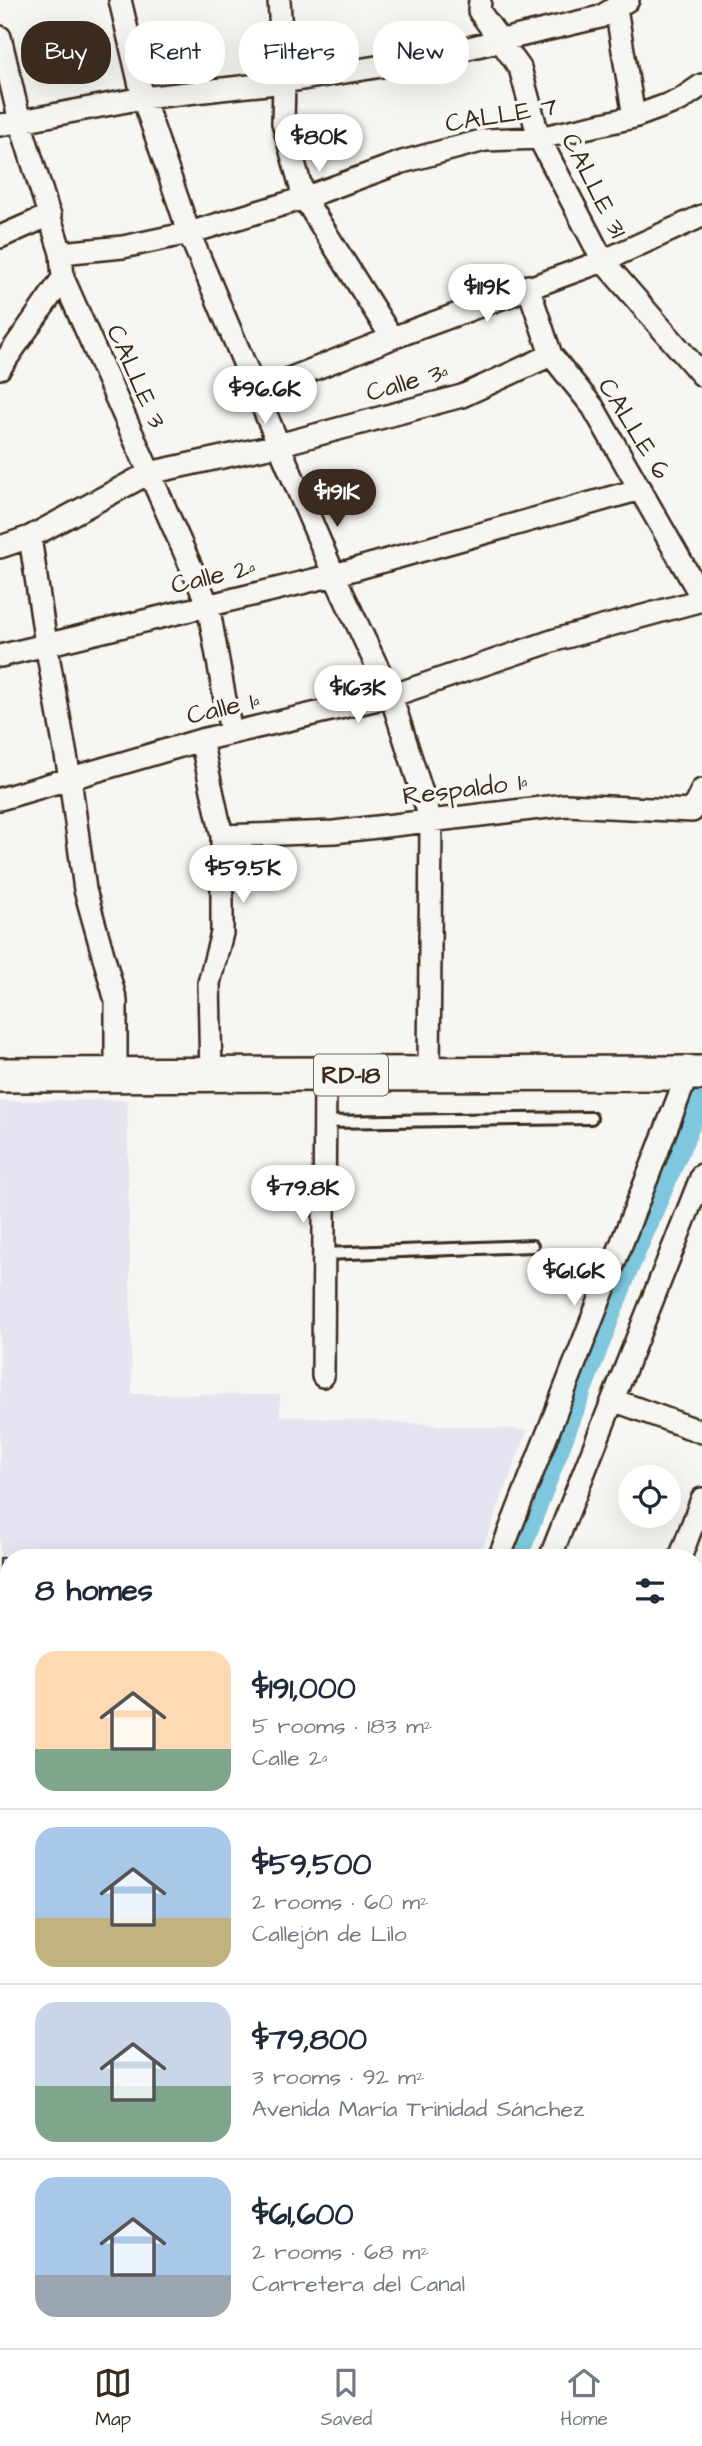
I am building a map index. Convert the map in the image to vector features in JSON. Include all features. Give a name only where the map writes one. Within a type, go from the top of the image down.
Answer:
[{"type":"main road","name":"RD-18","points":[[0,1075],[695,1073]]},
{"type":"street","points":[[120,0],[143,98],[189,233],[334,575],[391,696],[431,821],[429,1075]]},
{"type":"street","points":[[279,0],[280,21]]},
{"type":"street","name":"CALLE 31","points":[[480,0],[479,11],[520,68],[540,138],[603,261],[702,375]]},
{"type":"street","points":[[359,70],[413,61],[600,17],[622,4],[634,117]]},
{"type":"street","name":"CALLE 3","points":[[0,37],[10,124],[50,215],[61,253],[63,278],[208,605],[231,733]]},
{"type":"street","points":[[10,124],[143,98],[266,84]]},
{"type":"street","points":[[284,84],[283,123],[304,198],[391,338]]},
{"type":"street","name":"CALLE 7","points":[[61,253],[123,247],[189,233],[304,198],[402,162],[485,140],[540,138],[634,117],[680,100],[702,85]]},
{"type":"street","points":[[0,237],[50,215]]},
{"type":"street","points":[[256,393],[391,338],[528,286],[603,261],[702,216]]},
{"type":"street","points":[[0,368],[63,278]]},
{"type":"street","name":"CALLE 6","points":[[528,286],[551,355],[593,407],[702,599]]},
{"type":"street","name":"Calle 3ª","points":[[0,547],[30,537],[149,473],[278,445],[462,396],[551,355]]},
{"type":"street","name":"Calle 2ª","points":[[0,656],[334,575],[640,489]]},
{"type":"street","points":[[30,537],[70,778],[85,890],[117,1001],[116,1075]]},
{"type":"street","name":"Calle 1ª","points":[[0,799],[201,740],[391,696],[555,640],[702,599]]},
{"type":"street","points":[[201,740],[222,836],[222,933],[209,983],[211,1075]]},
{"type":"street","name":"Respaldo 1ª","points":[[222,836],[334,832],[566,805],[692,811],[702,790]]},
{"type":"street","points":[[503,1549],[695,1073]]},
{"type":"street","points":[[323,1376],[325,1075]]},
{"type":"street","points":[[554,1549],[702,1175]]},
{"type":"street","points":[[613,1400],[702,1432]]},
{"type":"street","points":[[683,1549],[702,1499]]},
{"type":"lane","points":[[325,1122],[591,1118]]},
{"type":"lane","points":[[324,1254],[532,1247]]},
{"type":"shaded area","points":[[127,1100],[132,1394],[280,1395],[280,1416],[528,1430],[482,1549],[0,1549],[0,1101]]},
{"type":"waterway","points":[[520,1549],[628,1269],[702,1097]]}]
